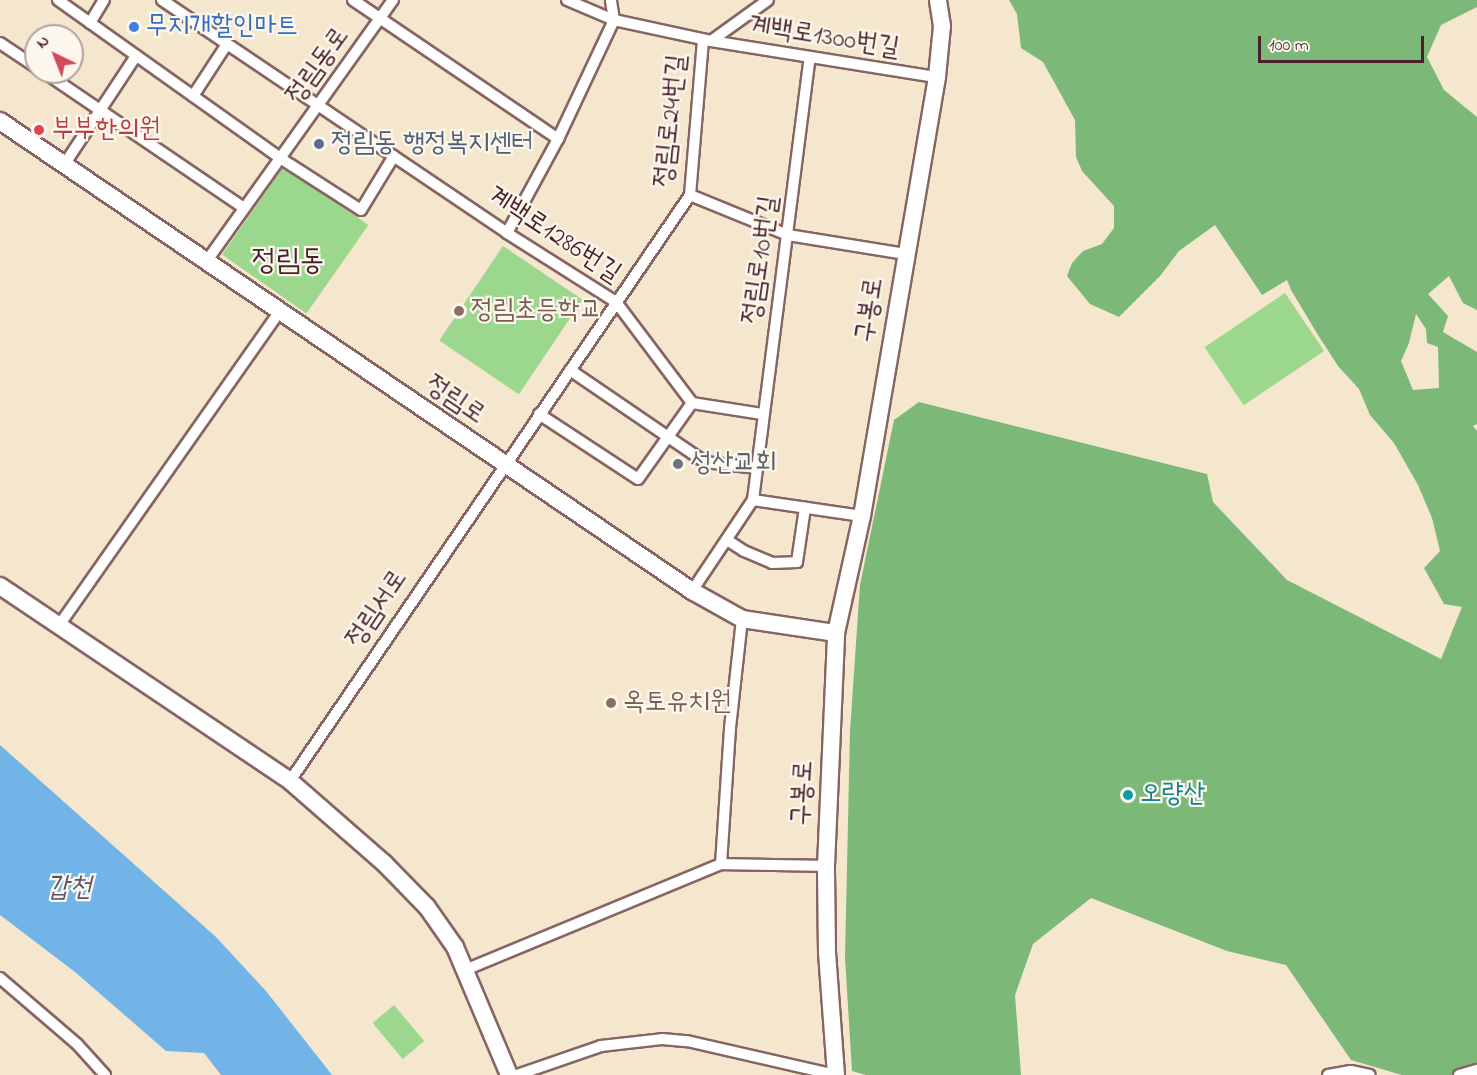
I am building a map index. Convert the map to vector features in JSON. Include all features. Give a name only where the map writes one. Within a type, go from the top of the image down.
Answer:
[{"type":"main road","name":"구봉로","points":[[836,1075],[827,953],[826,866],[836,633],[862,516],[937,77],[942,26],[938,0]]},
{"type":"main road","name":"정림로","points":[[0,121],[692,591],[742,619],[836,633]]},
{"type":"main road","points":[[0,586],[60,624],[290,781],[384,863],[427,907],[454,947],[509,1075]]},
{"type":"street","points":[[58,0],[280,158],[361,210],[394,156]]},
{"type":"street","points":[[90,23],[104,0]]},
{"type":"street","name":"계백로1286번길","points":[[162,0],[507,233],[616,302],[692,404]]},
{"type":"street","points":[[353,0],[558,139]]},
{"type":"street","name":"정림동로","points":[[206,262],[393,0]]},
{"type":"street","name":"계백로1300번길","points":[[567,0],[614,20],[707,41],[937,77]]},
{"type":"street","points":[[507,233],[558,139],[614,20],[611,0]]},
{"type":"street","name":"정림로24번길","points":[[506,465],[690,195],[707,41],[768,0]]},
{"type":"street","points":[[0,42],[24,59]]},
{"type":"street","points":[[193,96],[227,44]]},
{"type":"street","points":[[64,165],[136,56]]},
{"type":"street","name":"정림로10번길","points":[[692,591],[753,500],[762,414],[788,235],[810,58]]},
{"type":"street","points":[[62,84],[244,208]]},
{"type":"street","name":"구봉로","points":[[690,195],[788,235],[905,254]]},
{"type":"street","points":[[60,624],[279,312]]},
{"type":"street","points":[[570,370],[705,462],[757,468]]},
{"type":"street","points":[[539,414],[638,479],[692,404],[762,414]]},
{"type":"street","name":"정림서로","points":[[290,781],[506,465]]},
{"type":"street","points":[[753,500],[862,516]]},
{"type":"street","points":[[727,540],[744,551],[772,563],[797,562],[806,508]]},
{"type":"street","points":[[721,864],[730,728],[742,619]]},
{"type":"street","points":[[465,970],[721,864],[826,866]]},
{"type":"street","points":[[0,978],[77,1044],[105,1075]]},
{"type":"street","points":[[517,1075],[601,1046],[662,1038],[687,1041],[836,1075]]},
{"type":"street","points":[[1460,1075],[1477,1070]]},
{"type":"street","points":[[1328,1075],[1351,1071],[1370,1075]]},
{"type":"green space","points":[[1009,0],[1477,0],[1477,7],[1441,25],[1427,57],[1444,90],[1477,117],[1477,310],[1463,303],[1449,276],[1428,294],[1448,316],[1443,332],[1477,352],[1477,424],[1473,426],[1477,431],[1477,1070],[1460,1075],[1402,1075],[1351,1060],[1286,965],[1227,951],[1091,898],[1033,944],[1015,995],[1021,1075],[866,1075],[852,1071],[845,958],[850,731],[860,585],[894,420],[919,402],[1207,474],[1213,502],[1287,580],[1441,659],[1462,607],[1444,604],[1424,568],[1440,551],[1432,518],[1418,485],[1394,443],[1370,415],[1359,389],[1338,366],[1318,335],[1287,280],[1262,295],[1215,225],[1179,251],[1160,276],[1119,317],[1090,304],[1067,276],[1072,263],[1083,251],[1102,244],[1114,228],[1114,206],[1082,171],[1076,157],[1075,120],[1043,62],[1021,48],[1017,14]],"holes":[[[1416,314],[1426,329],[1427,343],[1438,347],[1439,388],[1413,390],[1401,361],[1409,343]]]},
{"type":"green space","points":[[284,166],[368,225],[306,314],[222,254]]},
{"type":"green space","points":[[503,246],[583,300],[519,394],[439,341]]},
{"type":"green space","points":[[1285,293],[1324,351],[1244,405],[1205,347]]},
{"type":"green space","points":[[394,1005],[424,1041],[403,1059],[373,1023]]},
{"type":"water","name":"갑천","points":[[0,745],[216,937],[266,991],[332,1075],[221,1075],[204,1053],[166,1051],[75,972],[0,915]]},
{"type":"place","name":"무지개할인마트","points":[[134,27]]},
{"type":"place","name":"부부한의원","points":[[39,130]]},
{"type":"place","name":"정림동 행정복지센터","points":[[319,144]]},
{"type":"place","name":"정림초등학교","points":[[459,311]]},
{"type":"place","name":"성산교회","points":[[678,464]]},
{"type":"place","name":"옥토유치원","points":[[611,703]]},
{"type":"place","name":"오량산","points":[[1128,795]]},
{"type":"district","name":"정림동","points":[[288,262]]}]
